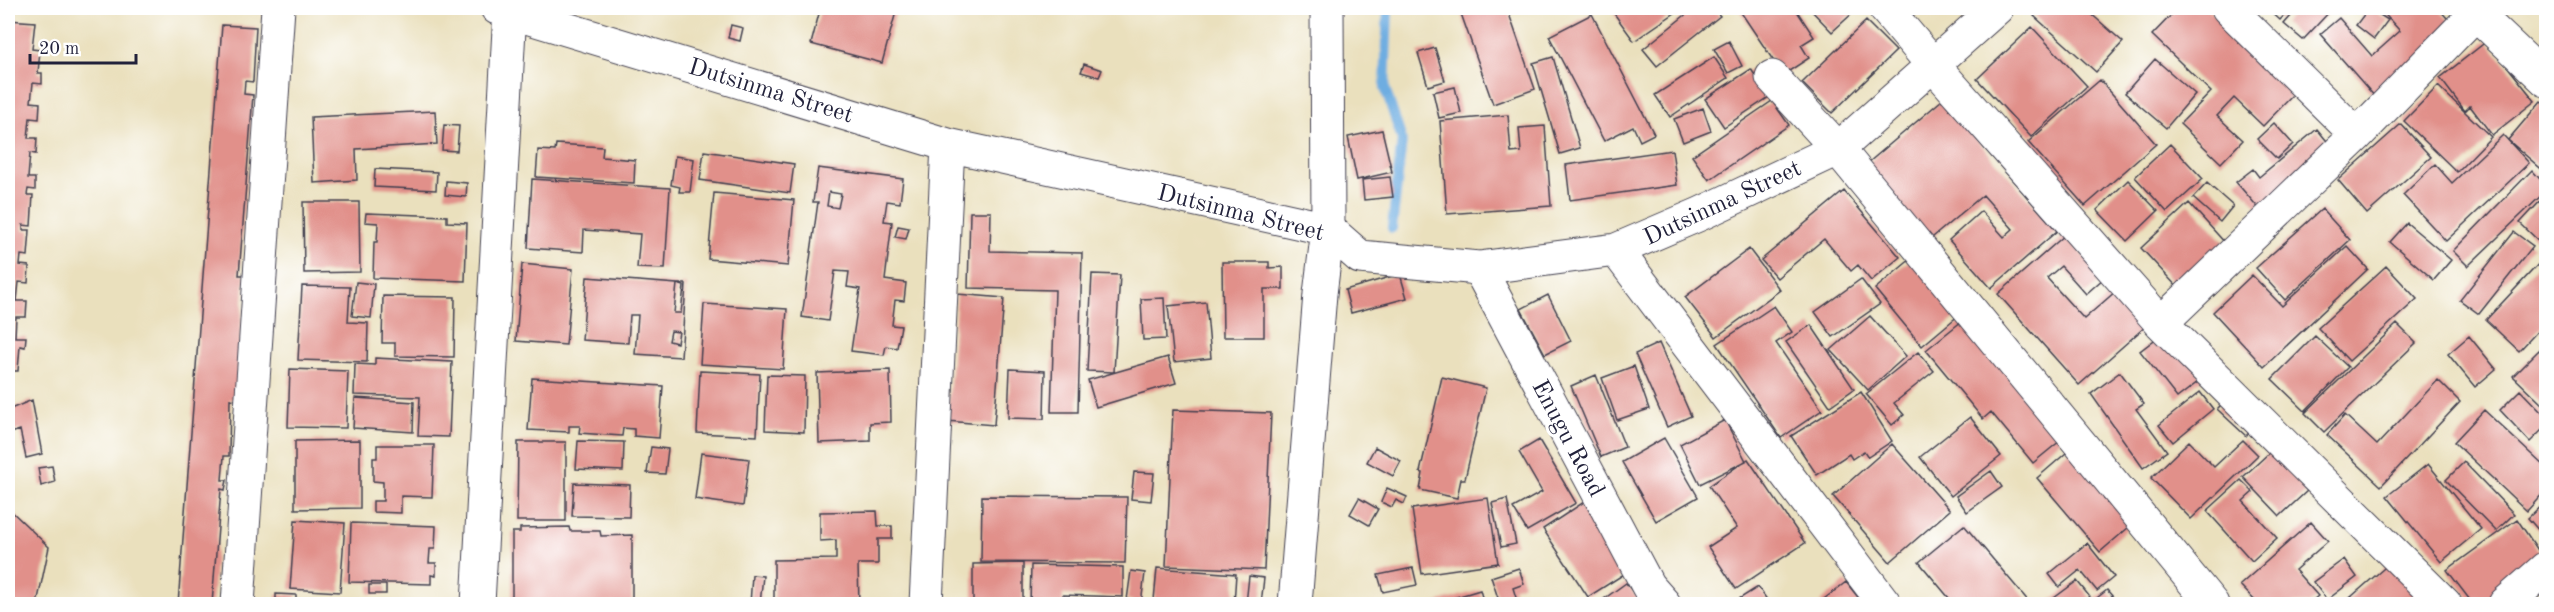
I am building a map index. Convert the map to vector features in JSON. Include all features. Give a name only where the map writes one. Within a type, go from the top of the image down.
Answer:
[{"type":"street","points":[[238,604],[278,8]]},
{"type":"street","points":[[1295,604],[1320,294],[1328,229],[1327,8]]},
{"type":"street","points":[[1885,8],[1933,66],[2161,323],[2445,604]]},
{"type":"street","name":"Dutsinma Street","points":[[503,9],[948,145],[1328,229],[1360,256],[1479,268],[1616,250],[1838,149],[1997,8]]},
{"type":"street","points":[[2228,8],[2357,135]]},
{"type":"street","points":[[478,604],[503,9]]},
{"type":"street","points":[[2161,323],[2357,135],[2473,10],[2547,80]]},
{"type":"street","points":[[1772,77],[1838,149],[2212,604]]},
{"type":"street","points":[[926,604],[948,145]]},
{"type":"street","points":[[1616,250],[1885,604]]},
{"type":"street","name":"Enugu Road","points":[[1479,268],[1648,586],[1664,604]]},
{"type":"street","points":[[2505,604],[2547,568]]},
{"type":"building","points":[[743,8],[743,11],[712,9]]},
{"type":"building","points":[[830,8],[897,8],[882,63],[811,44],[820,10],[829,12]]},
{"type":"building","points":[[1459,8],[1507,8],[1535,89],[1493,104]]},
{"type":"building","points":[[1610,8],[1682,8],[1634,41]]},
{"type":"building","points":[[1694,8],[1713,8],[1720,16],[1657,66],[1643,49]]},
{"type":"building","points":[[1738,8],[1795,8],[1814,37],[1801,45],[1809,58],[1783,75]]},
{"type":"building","points":[[1809,8],[1854,8],[1856,10],[1832,32]]},
{"type":"building","points":[[1895,8],[1923,8],[1905,21]]},
{"type":"building","points":[[2042,8],[2091,8],[2088,11],[2123,42],[2096,72],[2034,16]]},
{"type":"building","points":[[2178,8],[2208,8],[2296,92],[2263,126],[2234,98],[2217,116],[2243,140],[2221,163],[2180,124],[2211,92],[2152,35]]},
{"type":"building","points":[[2267,8],[2291,8],[2280,20]]},
{"type":"building","points":[[2298,8],[2333,8],[2303,40],[2284,24]]},
{"type":"building","points":[[2369,8],[2388,20],[2374,39],[2356,25]]},
{"type":"building","points":[[2379,8],[2438,8],[2456,28],[2376,98],[2320,34],[2339,18],[2372,56],[2400,31]]},
{"type":"building","points":[[1592,14],[1654,134],[1640,141],[1633,126],[1604,141],[1549,36]]},
{"type":"building","points":[[8,20],[35,22],[32,49],[40,50],[38,73],[42,73],[42,84],[33,83],[31,102],[40,103],[39,119],[30,118],[28,138],[37,138],[36,154],[30,153],[28,178],[35,178],[35,190],[28,189],[27,195],[33,195],[31,226],[23,225],[23,230],[30,230],[28,256],[21,255],[20,265],[29,266],[28,283],[19,282],[17,301],[27,301],[26,317],[16,317],[15,337],[26,337],[25,347],[20,346],[18,371],[10,371],[9,376]]},
{"type":"building","points":[[1866,21],[1896,51],[1832,113],[1802,83]]},
{"type":"building","points":[[222,25],[256,27],[253,82],[245,81],[244,94],[253,95],[239,275],[245,275],[236,400],[230,399],[229,456],[224,456],[222,480],[227,480],[225,490],[221,489],[212,604],[178,604]]},
{"type":"building","points":[[731,25],[743,28],[740,41],[728,38]]},
{"type":"building","points":[[2032,27],[2087,86],[2031,137],[1977,79]]},
{"type":"building","points":[[1729,41],[1742,66],[1728,73],[1714,49]]},
{"type":"building","points":[[2487,41],[2535,101],[2492,135],[2470,106],[2465,111],[2440,78]]},
{"type":"building","points":[[1435,48],[1445,81],[1428,86],[1418,53]]},
{"type":"building","points":[[1553,57],[1580,148],[1560,154],[1533,63]]},
{"type":"building","points":[[1714,57],[1728,78],[1670,117],[1655,95]]},
{"type":"building","points":[[2155,59],[2195,94],[2166,128],[2125,93]]},
{"type":"building","points":[[1084,64],[1102,70],[1099,77],[1081,72]]},
{"type":"building","points":[[1751,69],[1769,97],[1724,127],[1705,99]]},
{"type":"building","points":[[2100,80],[2156,144],[2085,206],[2028,142]]},
{"type":"building","points":[[2438,86],[2491,137],[2457,172],[2404,121]]},
{"type":"building","points":[[1455,87],[1461,113],[1439,118],[1433,92]]},
{"type":"building","points":[[1942,100],[2057,231],[1991,288],[1949,240],[1981,211],[2004,237],[2013,229],[1983,195],[1927,242],[1862,168]]},
{"type":"building","points":[[1772,101],[1789,125],[1709,180],[1692,156]]},
{"type":"building","points":[[2541,101],[2546,105],[2546,173],[2508,140]]},
{"type":"building","points":[[1703,108],[1711,131],[1683,142],[1674,119]]},
{"type":"building","points":[[435,111],[437,144],[356,149],[357,180],[314,183],[311,117]]},
{"type":"building","points":[[1508,115],[1511,153],[1521,152],[1519,128],[1545,126],[1551,206],[1447,214],[1440,121]]},
{"type":"building","points":[[2274,123],[2293,144],[2277,159],[2257,139]]},
{"type":"building","points":[[2401,124],[2431,157],[2367,214],[2338,180]]},
{"type":"building","points":[[444,125],[459,126],[457,151],[442,150]]},
{"type":"building","points":[[2317,129],[2335,151],[2262,212],[2236,182],[2253,169],[2259,177]]},
{"type":"building","points":[[1382,130],[1392,172],[1357,180],[1348,137]]},
{"type":"building","points":[[2503,135],[2529,163],[2446,241],[2403,195],[2435,164],[2452,183]]},
{"type":"building","points":[[556,144],[603,147],[602,157],[635,160],[634,183],[536,177],[538,150],[555,151]]},
{"type":"building","points":[[2170,144],[2203,179],[2167,212],[2135,177]]},
{"type":"building","points":[[1672,150],[1677,185],[1570,200],[1566,165]]},
{"type":"building","points":[[704,151],[794,164],[790,193],[700,180]]},
{"type":"building","points":[[675,156],[694,159],[690,192],[679,192],[680,187],[671,185]]},
{"type":"building","points":[[818,168],[903,179],[900,203],[887,201],[884,221],[892,222],[885,280],[906,283],[904,301],[895,300],[892,325],[901,326],[897,348],[886,346],[884,355],[851,351],[860,289],[847,287],[849,272],[835,271],[828,321],[802,317],[818,202],[813,202]],"holes":[[[829,192],[841,194],[838,208],[827,206]]]},
{"type":"building","points":[[375,169],[437,172],[436,190],[374,187]]},
{"type":"building","points":[[2532,170],[2546,186],[2546,191],[2468,266],[2453,251]]},
{"type":"building","points":[[1390,177],[1393,197],[1364,200],[1362,180]]},
{"type":"building","points":[[532,179],[670,188],[665,269],[637,268],[640,234],[584,230],[583,252],[528,248]]},
{"type":"building","points":[[2128,180],[2158,211],[2127,241],[2097,210]]},
{"type":"building","points":[[446,181],[467,183],[466,197],[445,195]]},
{"type":"building","points":[[2207,183],[2233,206],[2220,222],[2193,198]]},
{"type":"building","points":[[1844,191],[1900,257],[1871,281],[1858,265],[1851,271],[1824,239],[1777,278],[1761,260]]},
{"type":"building","points":[[714,193],[794,200],[788,266],[708,259]]},
{"type":"building","points":[[2546,195],[2546,248],[2520,223]]},
{"type":"building","points":[[303,202],[359,202],[360,272],[304,273]]},
{"type":"building","points":[[2189,203],[2227,245],[2179,289],[2141,248]]},
{"type":"building","points":[[2322,209],[2350,240],[2285,300],[2256,268]]},
{"type":"building","points":[[970,212],[991,212],[990,251],[1082,253],[1078,412],[1051,412],[1055,290],[968,288]]},
{"type":"building","points":[[366,213],[447,216],[447,222],[467,223],[465,281],[373,278],[374,242],[377,242],[378,223],[365,222]]},
{"type":"building","points":[[2407,223],[2451,260],[2434,280],[2390,242]]},
{"type":"building","points":[[898,226],[909,228],[906,239],[895,237]]},
{"type":"building","points":[[2514,232],[2533,246],[2479,314],[2460,300]]},
{"type":"building","points":[[2065,235],[2104,278],[2086,294],[2061,266],[2047,278],[2084,319],[2124,284],[2155,318],[2079,385],[1998,294]]},
{"type":"building","points":[[2347,246],[2368,269],[2264,367],[2213,312],[2252,275],[2282,306]]},
{"type":"building","points":[[1749,249],[1780,290],[1716,337],[1685,297]]},
{"type":"building","points":[[2546,256],[2546,322],[2519,351],[2486,320]]},
{"type":"building","points":[[1912,258],[1959,315],[1922,346],[1875,289]]},
{"type":"building","points":[[1222,262],[1269,262],[1269,268],[1283,267],[1283,289],[1264,289],[1264,337],[1223,337]]},
{"type":"building","points":[[522,264],[573,269],[566,345],[516,341]]},
{"type":"building","points":[[2386,266],[2417,299],[2349,361],[2318,328]]},
{"type":"building","points":[[1092,274],[1120,275],[1114,372],[1087,371]]},
{"type":"building","points":[[1400,274],[1407,298],[1351,313],[1345,290]]},
{"type":"building","points":[[587,277],[686,284],[681,357],[635,354],[638,315],[630,315],[628,343],[582,340]],"holes":[[[677,284],[684,286],[681,313],[674,313]],[[671,331],[679,332],[677,343],[669,341]]]},
{"type":"building","points":[[1861,279],[1880,304],[1833,337],[1815,312]]},
{"type":"building","points":[[356,282],[374,284],[371,318],[352,316]]},
{"type":"building","points":[[302,286],[350,287],[348,322],[368,323],[367,362],[298,360]]},
{"type":"building","points":[[957,294],[1004,298],[994,425],[947,421]]},
{"type":"building","points":[[1548,295],[1571,341],[1545,354],[1521,309]]},
{"type":"building","points":[[383,296],[455,297],[454,357],[395,356],[395,343],[382,343]]},
{"type":"building","points":[[1164,298],[1166,339],[1143,340],[1141,299]]},
{"type":"building","points":[[1206,302],[1211,358],[1174,362],[1168,306]]},
{"type":"building","points":[[704,304],[787,309],[783,369],[700,364]]},
{"type":"building","points":[[1774,306],[1792,332],[1776,343],[1822,410],[1781,438],[1717,344]]},
{"type":"building","points":[[1870,316],[1906,356],[1868,390],[1831,350]]},
{"type":"building","points":[[1967,317],[2066,436],[2033,463],[1991,412],[1983,419],[1926,350]]},
{"type":"building","points":[[2397,324],[2416,343],[2324,432],[2305,413]]},
{"type":"building","points":[[1811,325],[1854,389],[1830,406],[1786,342]]},
{"type":"building","points":[[2166,331],[2203,378],[2177,398],[2140,351]]},
{"type":"building","points":[[2315,336],[2348,367],[2305,411],[2272,379]]},
{"type":"building","points":[[2469,336],[2496,369],[2475,387],[2448,354]]},
{"type":"building","points":[[1659,343],[1691,416],[1667,427],[1635,354]]},
{"type":"building","points":[[2539,350],[2546,357],[2546,408],[2513,376]]},
{"type":"building","points":[[1918,352],[1934,371],[1894,403],[1904,415],[1892,425],[1866,394]]},
{"type":"building","points":[[1168,357],[1176,383],[1096,407],[1088,380]]},
{"type":"building","points":[[375,358],[452,362],[449,437],[418,436],[420,397],[354,395],[355,364],[375,365]]},
{"type":"building","points":[[1634,366],[1649,409],[1617,420],[1602,378]]},
{"type":"building","points":[[290,369],[348,371],[346,428],[288,427]]},
{"type":"building","points":[[1010,369],[1045,371],[1044,419],[1008,418]]},
{"type":"building","points":[[890,370],[891,422],[870,423],[870,441],[819,443],[817,373]]},
{"type":"building","points":[[700,371],[760,374],[757,436],[697,433]]},
{"type":"building","points":[[2120,372],[2144,404],[2136,409],[2167,451],[2143,468],[2091,394]]},
{"type":"building","points":[[767,375],[805,376],[804,432],[765,430]]},
{"type":"building","points":[[1596,375],[1625,447],[1601,457],[1571,386]]},
{"type":"building","points":[[1442,377],[1486,388],[1465,479],[1461,479],[1457,498],[1420,490],[1423,473],[1420,472]]},
{"type":"building","points":[[532,378],[663,386],[659,438],[634,436],[634,429],[623,428],[622,436],[579,433],[580,426],[569,426],[569,432],[528,430]]},
{"type":"building","points":[[2438,380],[2460,402],[2381,486],[2327,435],[2345,415],[2377,445]]},
{"type":"building","points":[[2520,390],[2546,417],[2546,426],[2530,442],[2500,410]]},
{"type":"building","points":[[1861,392],[1892,441],[1868,457],[1864,451],[1852,459],[1849,454],[1817,475],[1791,436]]},
{"type":"building","points":[[2200,392],[2213,409],[2173,442],[2159,425]]},
{"type":"building","points":[[355,398],[414,402],[413,432],[353,428]]},
{"type":"building","points":[[2227,399],[2255,426],[2246,436],[2217,409]]},
{"type":"building","points":[[32,400],[42,454],[26,458],[20,430],[11,433],[8,410]]},
{"type":"building","points":[[1173,410],[1271,413],[1264,570],[1166,566]]},
{"type":"building","points":[[2484,410],[2546,468],[2546,490],[2527,511],[2454,442]]},
{"type":"building","points":[[1970,417],[2001,456],[1951,496],[1920,457]]},
{"type":"building","points":[[1725,420],[1746,461],[1700,484],[1680,444]]},
{"type":"building","points":[[1664,438],[1698,497],[1656,521],[1622,462]]},
{"type":"building","points":[[360,440],[360,508],[295,509],[295,441]]},
{"type":"building","points":[[1539,440],[1576,503],[1527,531],[1513,508],[1542,492],[1519,452]]},
{"type":"building","points":[[2243,440],[2258,455],[2191,519],[2151,478],[2189,441],[2214,467]]},
{"type":"building","points":[[578,441],[624,442],[623,471],[576,469]]},
{"type":"building","points":[[518,442],[566,442],[566,521],[517,521]]},
{"type":"building","points":[[1892,444],[1950,510],[1890,562],[1833,496]]},
{"type":"building","points":[[377,445],[434,445],[432,497],[401,496],[401,513],[373,512],[373,501],[383,501],[383,482],[373,481],[373,458],[377,458]]},
{"type":"building","points":[[651,447],[668,449],[665,474],[647,473]]},
{"type":"building","points":[[1375,447],[1401,461],[1393,476],[1367,462]]},
{"type":"building","points":[[2073,447],[2136,521],[2100,552],[2037,478]]},
{"type":"building","points":[[2270,452],[2307,491],[2280,516],[2243,477]]},
{"type":"building","points":[[701,453],[749,459],[743,506],[695,499]]},
{"type":"building","points":[[1748,459],[1805,543],[1736,589],[1708,547],[1737,528],[1709,486]]},
{"type":"building","points":[[2464,462],[2514,514],[2496,531],[2446,480]]},
{"type":"building","points":[[2428,464],[2481,529],[2441,562],[2387,496]]},
{"type":"building","points":[[52,466],[55,482],[41,486],[38,468]]},
{"type":"building","points":[[1991,471],[2002,487],[1967,512],[1956,496]]},
{"type":"building","points":[[1134,472],[1154,473],[1151,501],[1131,499]]},
{"type":"building","points":[[2241,480],[2253,492],[2243,501],[2277,538],[2252,561],[2207,511]]},
{"type":"building","points":[[574,483],[630,485],[629,517],[572,516]]},
{"type":"building","points":[[1387,488],[1407,497],[1404,504],[1396,500],[1392,507],[1381,502]]},
{"type":"building","points":[[982,496],[1127,497],[1125,563],[981,562]]},
{"type":"building","points":[[1359,498],[1378,509],[1369,525],[1350,514]]},
{"type":"building","points":[[1488,498],[1498,563],[1422,574],[1412,509]]},
{"type":"building","points":[[1507,499],[1516,544],[1501,547],[1492,503]]},
{"type":"building","points":[[2546,501],[2546,539],[2528,518]]},
{"type":"building","points":[[1584,502],[1629,571],[1588,597],[1543,529]]},
{"type":"building","points":[[8,508],[49,547],[37,604],[8,604]]},
{"type":"building","points":[[877,511],[878,526],[892,526],[892,539],[878,539],[878,564],[858,564],[859,604],[774,604],[774,560],[836,559],[836,540],[820,541],[820,512]]},
{"type":"building","points":[[2517,519],[2546,562],[2486,604],[2473,604],[2447,570]]},
{"type":"building","points":[[295,520],[345,523],[340,592],[290,589]]},
{"type":"building","points":[[2311,522],[2328,541],[2295,570],[2318,596],[2308,604],[2258,604],[2240,585]]},
{"type":"building","points":[[351,523],[436,526],[435,549],[430,549],[429,563],[436,563],[436,576],[431,575],[431,584],[349,582]]},
{"type":"building","points":[[1964,525],[2030,603],[1954,604],[1919,562]]},
{"type":"building","points":[[569,527],[570,531],[600,531],[601,536],[632,535],[632,603],[512,604],[512,532],[520,532],[520,528]]},
{"type":"building","points":[[2087,543],[2114,577],[2097,591],[2080,570],[2059,587],[2049,574]]},
{"type":"building","points":[[2344,559],[2357,577],[2327,600],[2313,582]]},
{"type":"building","points":[[2391,562],[2429,604],[2343,604]]},
{"type":"building","points":[[1023,563],[1023,604],[973,604],[973,564]]},
{"type":"building","points":[[1031,565],[1123,567],[1123,597],[1063,595],[1063,604],[1030,604]]},
{"type":"building","points":[[1157,568],[1236,574],[1234,604],[1154,600]]},
{"type":"building","points":[[1413,568],[1417,585],[1383,592],[1378,575]]},
{"type":"building","points":[[1519,568],[1524,584],[1513,588],[1518,604],[1500,604],[1491,577]]},
{"type":"building","points":[[1131,571],[1145,573],[1141,604],[1132,604],[1133,601],[1127,600]]},
{"type":"building","points":[[752,575],[763,576],[760,604],[750,604]]},
{"type":"building","points":[[1249,576],[1264,578],[1261,604],[1246,604]]},
{"type":"building","points":[[2077,581],[2093,601],[2107,590],[2119,604],[2046,604]]},
{"type":"building","points":[[1846,582],[1861,601],[1857,604],[1822,604],[1820,602]]},
{"type":"building","points":[[1626,583],[1642,604],[1597,604]]},
{"type":"building","points":[[369,585],[386,585],[386,594],[369,594]]},
{"type":"building","points":[[1758,587],[1770,604],[1731,604]]},
{"type":"building","points":[[1480,590],[1484,604],[1433,604]]},
{"type":"building","points":[[276,594],[296,595],[296,604],[276,604]]},
{"type":"waterway","points":[[1388,8],[1385,88],[1402,140],[1392,228]]}]
